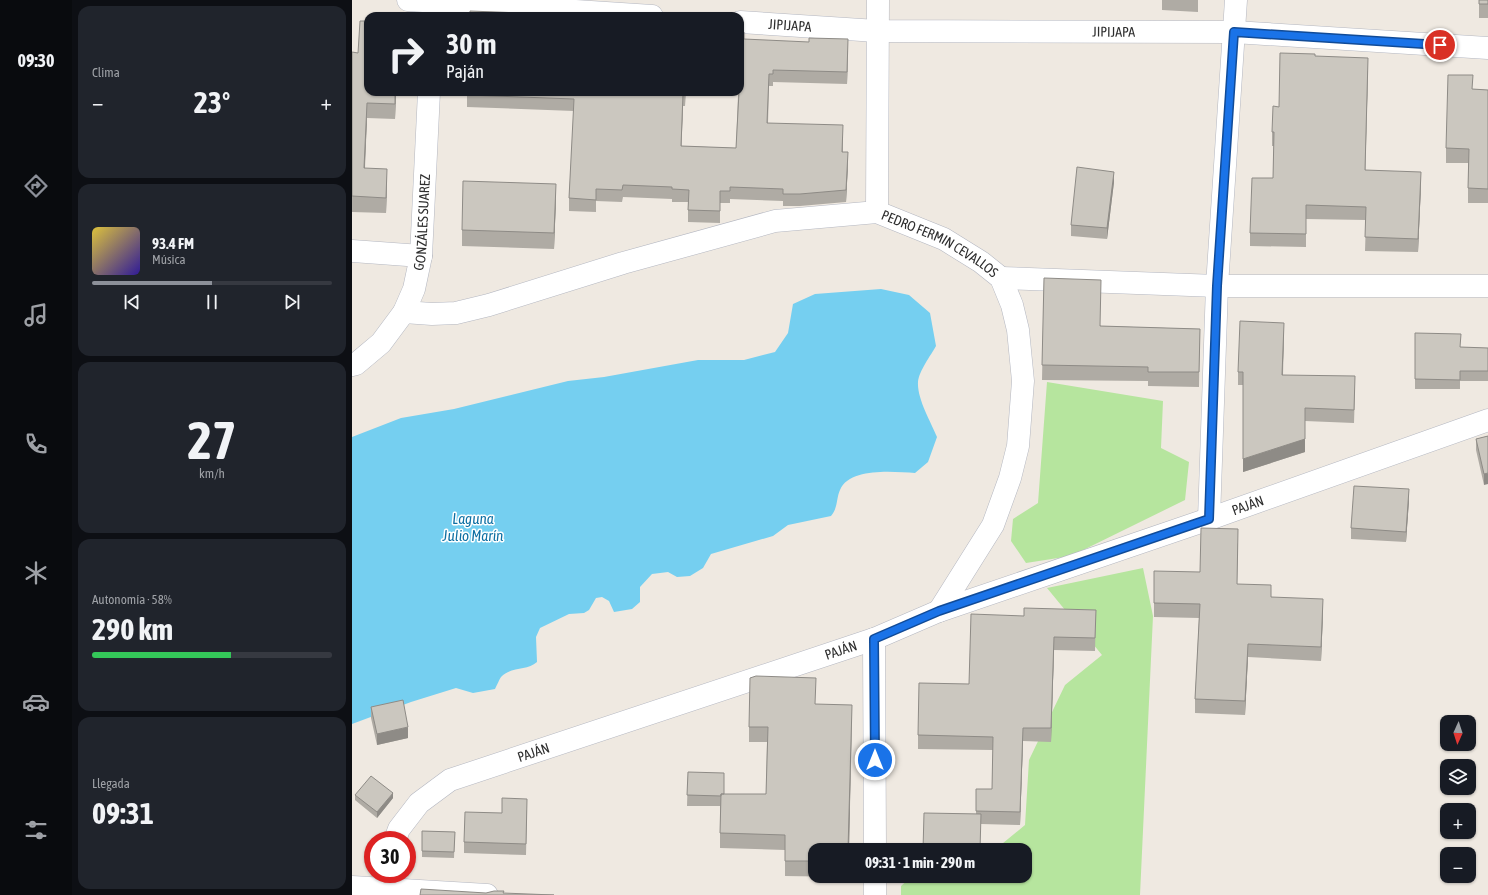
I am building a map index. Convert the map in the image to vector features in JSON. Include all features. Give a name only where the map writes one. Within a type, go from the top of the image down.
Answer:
[{"type":"street","points":[[408,0],[434,6],[565,12]]},
{"type":"street","name":"PEDRO FERMIN CEVALLOS","points":[[878,0],[877,212],[944,239],[981,262],[1001,278],[1012,306],[1018,330],[1023,381],[1018,446],[1010,478],[993,525],[939,611]]},
{"type":"street","points":[[1209,519],[1217,286],[1236,0]]},
{"type":"street","name":"JIPIJAPA","points":[[744,22],[877,31],[1234,32],[1488,48]]},
{"type":"street","name":"GONZÁLES SUAREZ","points":[[352,365],[356,364],[381,343],[404,312],[414,289],[421,256],[430,96]]},
{"type":"street","points":[[404,312],[432,314],[456,313],[489,305],[623,263],[775,221],[877,212]]},
{"type":"street","points":[[352,251],[421,256]]},
{"type":"street","points":[[1001,278],[1217,286],[1488,286]]},
{"type":"street","name":"PAJÁN","points":[[398,831],[419,803],[450,780],[874,639],[939,611],[1209,519],[1488,420]]},
{"type":"street","points":[[874,639],[875,843]]},
{"type":"street","points":[[875,883],[876,895]]},
{"type":"street","points":[[352,887],[487,895]]},
{"type":"green space","points":[[1047,382],[1163,401],[1161,448],[1189,462],[1185,500],[1071,556],[1026,563],[1011,541],[1013,519],[1038,503]]},
{"type":"green space","points":[[1143,568],[1153,616],[1140,895],[901,895],[901,886],[904,883],[1032,883],[1032,843],[1003,843],[1025,825],[1029,760],[1065,685],[1102,655],[1047,588]]},
{"type":"water","name":"Laguna Julio Marín","points":[[881,289],[909,295],[930,313],[936,346],[921,373],[918,382],[918,389],[922,403],[937,437],[928,462],[915,473],[873,472],[863,474],[845,483],[840,490],[835,510],[831,516],[788,525],[773,536],[711,554],[703,568],[690,576],[677,577],[668,572],[652,574],[640,587],[640,602],[632,609],[614,612],[609,601],[602,597],[596,598],[589,610],[584,613],[569,614],[540,628],[536,637],[537,662],[529,667],[510,671],[505,674],[501,677],[495,689],[473,693],[456,688],[411,702],[352,724],[352,437],[401,418],[454,409],[568,381],[604,377],[698,360],[744,360],[775,352],[788,333],[793,304],[815,294]]},
{"type":"building","points":[[1479,0],[1488,0],[1488,4],[1479,4]]},
{"type":"building","points":[[470,11],[496,12],[470,12]]},
{"type":"building","points":[[360,21],[364,21],[364,96],[395,96],[395,104],[367,103],[364,168],[387,169],[386,198],[352,196],[352,52],[358,53]]},
{"type":"building","points":[[809,38],[848,39],[847,72],[773,70],[773,74],[769,74],[767,123],[843,125],[842,152],[848,152],[846,190],[783,194],[783,189],[730,187],[730,191],[720,191],[720,211],[688,210],[689,190],[672,189],[672,187],[623,185],[622,190],[596,189],[596,200],[569,198],[574,99],[494,96],[683,96],[681,146],[736,148],[739,96],[744,96],[744,39],[809,42]]},
{"type":"building","points":[[1280,53],[1368,58],[1365,170],[1421,172],[1418,239],[1365,237],[1366,207],[1306,205],[1306,234],[1250,233],[1252,178],[1273,178],[1273,106],[1279,107]]},
{"type":"building","points":[[1448,75],[1473,75],[1472,89],[1488,90],[1488,189],[1468,188],[1469,149],[1446,148]]},
{"type":"building","points":[[1077,167],[1114,172],[1107,228],[1071,225]]},
{"type":"building","points":[[463,181],[556,184],[554,233],[462,230]]},
{"type":"building","points":[[1044,278],[1101,280],[1100,326],[1200,329],[1199,372],[1148,372],[1148,367],[1042,365]]},
{"type":"building","points":[[1240,321],[1284,323],[1282,375],[1355,376],[1354,410],[1305,408],[1305,439],[1243,459],[1243,372],[1238,372]]},
{"type":"building","points":[[1415,333],[1461,334],[1460,347],[1488,348],[1488,371],[1460,371],[1460,380],[1415,379]]},
{"type":"building","points":[[1488,436],[1488,473],[1484,474],[1476,439]]},
{"type":"building","points":[[1354,486],[1409,489],[1406,532],[1351,528]]},
{"type":"building","points":[[1201,528],[1238,529],[1237,584],[1271,585],[1271,597],[1323,599],[1321,647],[1248,644],[1245,701],[1195,699],[1200,604],[1154,603],[1154,571],[1200,572]]},
{"type":"building","points":[[1024,608],[1096,610],[1095,638],[1054,637],[1051,728],[1023,728],[1020,812],[976,811],[976,789],[992,789],[993,737],[918,735],[919,683],[969,684],[971,614],[1024,616]]},
{"type":"building","points":[[756,676],[816,678],[815,704],[852,705],[848,843],[808,843],[808,861],[785,861],[785,835],[720,833],[721,794],[766,794],[768,727],[749,727],[750,678]]},
{"type":"building","points":[[403,700],[408,727],[377,734],[371,707]]},
{"type":"building","points":[[688,772],[724,773],[724,794],[721,794],[721,796],[687,795]]},
{"type":"building","points":[[371,776],[393,793],[377,812],[355,795]]},
{"type":"building","points":[[502,798],[527,799],[526,844],[464,842],[465,812],[502,813]]},
{"type":"building","points":[[924,813],[981,814],[980,843],[923,843]]},
{"type":"building","points":[[422,831],[455,832],[454,852],[422,851]]},
{"type":"building","points":[[421,889],[486,893],[504,891],[503,893],[554,895],[420,895]]},
{"type":"route","points":[[875,760],[874,639],[939,611],[1209,519],[1217,286],[1234,32],[1440,45]]}]
